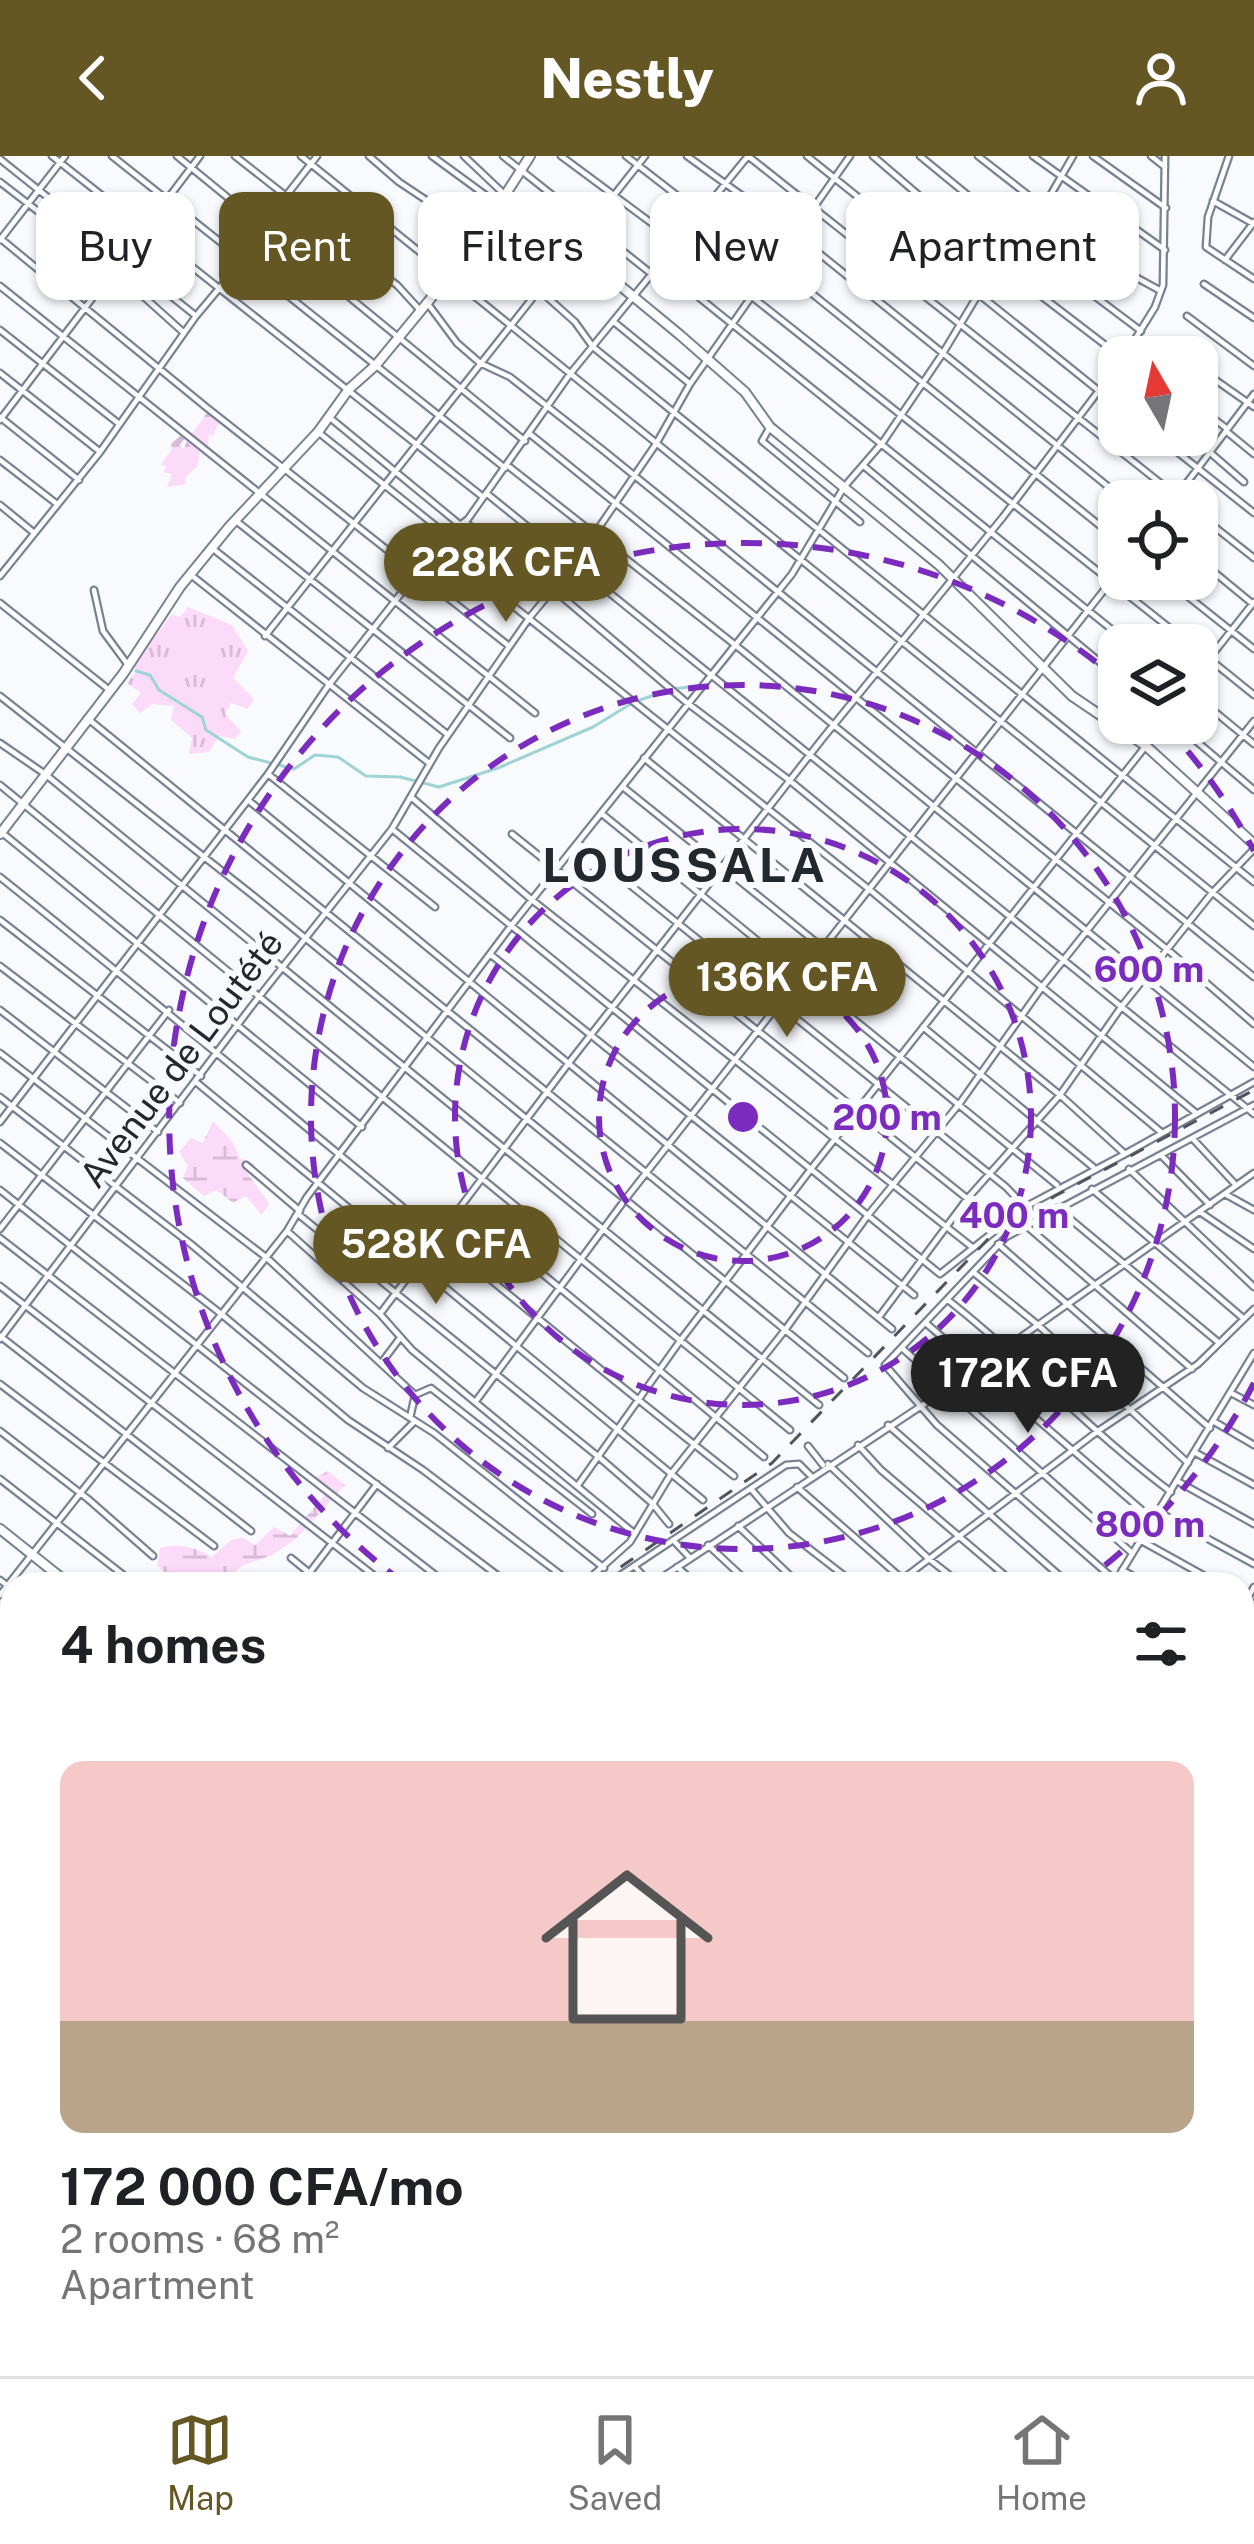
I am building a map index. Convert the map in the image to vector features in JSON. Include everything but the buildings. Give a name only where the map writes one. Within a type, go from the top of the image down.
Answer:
[{"type":"street","points":[[52,156],[102,192]]},
{"type":"street","points":[[112,156],[157,192]]},
{"type":"street","points":[[177,156],[222,192]]},
{"type":"street","points":[[173,192],[200,156]]},
{"type":"street","points":[[235,156],[281,192]]},
{"type":"street","points":[[301,156],[418,251]]},
{"type":"street","points":[[289,192],[317,156]]},
{"type":"street","points":[[369,156],[418,195]]},
{"type":"street","points":[[432,156],[481,192]]},
{"type":"street","points":[[464,156],[502,192]]},
{"type":"street","points":[[503,156],[549,192]]},
{"type":"street","points":[[507,192],[530,156]]},
{"type":"street","points":[[561,156],[610,192]]},
{"type":"street","points":[[626,156],[672,192]]},
{"type":"street","points":[[616,192],[645,156]]},
{"type":"street","points":[[687,156],[733,192]]},
{"type":"street","points":[[718,192],[748,156],[796,192]]},
{"type":"street","points":[[807,156],[852,192]]},
{"type":"street","name":"Avenue de Loutété","points":[[822,197],[850,156]]},
{"type":"street","points":[[873,156],[915,192]]},
{"type":"street","points":[[920,156],[964,192]]},
{"type":"street","points":[[978,156],[1024,192]]},
{"type":"street","points":[[1033,156],[1166,251]]},
{"type":"street","points":[[1051,192],[1073,156]]},
{"type":"street","points":[[1093,156],[1166,208]]},
{"type":"street","points":[[1151,156],[1166,167]]},
{"type":"street","points":[[1138,336],[1162,288],[1165,156]]},
{"type":"street","points":[[1228,156],[1213,200],[1206,248],[1254,279]]},
{"type":"street","points":[[0,159],[43,192]]},
{"type":"street","points":[[62,159],[3,229],[0,240],[509,646]]},
{"type":"street","points":[[0,182],[36,209]]},
{"type":"street","points":[[1213,200],[1254,223],[1226,260]]},
{"type":"street","points":[[822,212],[1153,480]]},
{"type":"street","points":[[195,222],[219,241]]},
{"type":"street","points":[[626,253],[650,272]]},
{"type":"street","points":[[822,255],[1100,480]]},
{"type":"street","points":[[195,266],[219,285]]},
{"type":"street","points":[[1139,277],[1162,288]]},
{"type":"street","points":[[0,1122],[268,774],[328,686],[447,535],[485,495],[569,374],[650,278]]},
{"type":"street","points":[[394,282],[480,363],[510,377],[635,475],[1254,976]]},
{"type":"street","points":[[1204,284],[1254,318]]},
{"type":"street","points":[[0,286],[536,713]]},
{"type":"street","points":[[0,577],[79,480],[219,287]]},
{"type":"street","points":[[626,290],[745,392],[770,427],[953,579],[1072,696],[1146,746],[1254,847],[1212,892],[1122,1006],[1060,1095],[967,1199],[879,1316]]},
{"type":"street","points":[[79,480],[0,418],[92,300]]},
{"type":"street","points":[[148,300],[183,332]]},
{"type":"street","points":[[177,300],[196,316]]},
{"type":"street","points":[[238,300],[711,673],[1254,1114]]},
{"type":"street","points":[[294,300],[734,644],[1254,1067]]},
{"type":"street","points":[[354,300],[525,441]]},
{"type":"street","points":[[362,1127],[0,832],[110,691],[212,548],[428,300]]},
{"type":"street","points":[[477,300],[1254,926]]},
{"type":"street","points":[[265,636],[532,300]]},
{"type":"street","points":[[549,300],[593,347],[1254,882]]},
{"type":"street","points":[[703,300],[1106,624]]},
{"type":"street","name":"Avenue de Loutété","points":[[1,1337],[392,829],[448,735],[530,617],[574,564],[749,300]]},
{"type":"street","points":[[757,300],[1098,571]]},
{"type":"street","points":[[817,300],[1098,525]]},
{"type":"street","points":[[20,1572],[287,1232],[511,926],[778,591],[844,488],[883,442],[977,300]]},
{"type":"street","points":[[380,1314],[789,780],[926,614],[1098,392],[985,300]]},
{"type":"street","points":[[1045,300],[1098,341]]},
{"type":"street","points":[[1102,300],[1142,331]]},
{"type":"street","points":[[1187,316],[1254,366]]},
{"type":"street","points":[[614,322],[691,384]]},
{"type":"street","points":[[0,330],[118,423]]},
{"type":"street","points":[[0,373],[100,452]]},
{"type":"street","points":[[1218,382],[1251,405]]},
{"type":"street","points":[[1218,440],[1251,405],[1254,394]]},
{"type":"street","points":[[329,417],[554,590],[1196,1113]]},
{"type":"street","points":[[1218,423],[1254,454]]},
{"type":"street","points":[[770,427],[762,441],[860,522]]},
{"type":"street","points":[[318,432],[447,535]]},
{"type":"street","points":[[530,434],[1254,1024]]},
{"type":"street","points":[[1181,456],[1254,513]]},
{"type":"street","points":[[1189,480],[1206,456]]},
{"type":"street","points":[[1215,456],[1244,482]]},
{"type":"street","points":[[0,460],[58,505]]},
{"type":"street","points":[[864,466],[1098,661]]},
{"type":"street","points":[[0,506],[34,533]]},
{"type":"street","points":[[235,520],[510,738]]},
{"type":"street","points":[[1218,530],[1254,558]]},
{"type":"street","points":[[439,547],[870,890],[1161,1132]]},
{"type":"street","points":[[212,548],[448,735]]},
{"type":"street","points":[[0,554],[10,562]]},
{"type":"street","points":[[191,575],[429,764]]},
{"type":"street","points":[[1218,576],[1254,604],[1218,647]]},
{"type":"street","points":[[94,590],[103,631],[129,665]]},
{"type":"street","points":[[476,1401],[668,1144],[1098,599]]},
{"type":"street","points":[[1135,600],[1165,624]]},
{"type":"street","points":[[1193,600],[1254,649]]},
{"type":"street","points":[[0,603],[110,691]]},
{"type":"street","points":[[1218,665],[1254,695]]},
{"type":"street","points":[[0,696],[844,1378]]},
{"type":"street","points":[[1218,714],[1254,744]]},
{"type":"street","points":[[87,718],[868,1353]]},
{"type":"street","points":[[599,1572],[635,1534],[671,1474],[868,1215],[960,1103],[1042,987],[1254,722]]},
{"type":"street","points":[[0,743],[45,774],[819,1405]]},
{"type":"street","points":[[1200,744],[1254,790]]},
{"type":"street","points":[[578,1485],[811,1169],[1146,746]]},
{"type":"street","points":[[644,758],[945,1000],[1126,1154]]},
{"type":"street","points":[[268,774],[435,907]]},
{"type":"street","points":[[0,785],[790,1430]]},
{"type":"street","points":[[623,787],[822,947]]},
{"type":"street","points":[[411,797],[735,1062],[972,1246]]},
{"type":"street","points":[[248,800],[892,1329]]},
{"type":"street","points":[[601,814],[1058,1186]]},
{"type":"street","points":[[392,829],[942,1274],[972,1246],[1058,1186],[1126,1154],[1254,1082]]},
{"type":"street","points":[[512,834],[1000,1225]]},
{"type":"street","points":[[578,843],[1025,1207]]},
{"type":"street","points":[[0,877],[169,1010],[339,1157],[734,1476]]},
{"type":"street","points":[[0,920],[149,1037],[317,1185],[703,1500]]},
{"type":"street","points":[[490,954],[914,1295]]},
{"type":"street","points":[[0,966],[180,1103]]},
{"type":"street","points":[[0,1010],[158,1132]]},
{"type":"street","points":[[169,1010],[0,1233],[431,1572]]},
{"type":"street","points":[[923,1027],[1093,1167]]},
{"type":"street","points":[[0,1053],[267,1258],[415,1395]]},
{"type":"street","points":[[0,1097],[242,1285],[344,1373],[434,1433],[604,1568]]},
{"type":"street","points":[[1104,1572],[961,1448],[885,1367],[998,1244],[1251,1107]]},
{"type":"street","points":[[1193,1139],[1236,1185]]},
{"type":"street","points":[[0,1143],[220,1312],[314,1393],[557,1572]]},
{"type":"street","points":[[1161,1155],[1210,1205]]},
{"type":"street","points":[[246,1166],[600,1458],[669,1524]]},
{"type":"street","points":[[1129,1169],[1254,1287]]},
{"type":"street","points":[[669,1572],[947,1389],[1254,1173]]},
{"type":"street","points":[[0,1190],[493,1572]]},
{"type":"street","points":[[1092,1190],[1244,1319]]},
{"type":"street","points":[[1225,1194],[1254,1210]]},
{"type":"street","points":[[463,1208],[764,1457]]},
{"type":"street","points":[[1057,1208],[1219,1343]]},
{"type":"street","points":[[1200,1213],[1254,1249]]},
{"type":"street","points":[[1029,1228],[1192,1369]]},
{"type":"street","points":[[287,1232],[380,1314],[400,1338],[635,1534]]},
{"type":"street","points":[[998,1244],[1162,1388],[1212,1424],[1254,1445]]},
{"type":"street","points":[[973,1272],[1188,1463]]},
{"type":"street","points":[[0,1286],[370,1572]]},
{"type":"street","points":[[948,1300],[1008,1346],[1171,1492]]},
{"type":"street","points":[[914,1572],[1098,1431],[1192,1369],[1254,1309]]},
{"type":"street","points":[[927,1324],[1152,1519]]},
{"type":"street","points":[[1,1337],[251,1531]]},
{"type":"street","points":[[382,1362],[400,1338]]},
{"type":"street","points":[[903,1349],[1132,1553]]},
{"type":"street","points":[[1126,1572],[1122,1570],[1139,1540],[1254,1353]]},
{"type":"street","points":[[0,1384],[214,1546]]},
{"type":"street","points":[[415,1395],[431,1388],[592,1514]]},
{"type":"street","points":[[1232,1393],[1254,1406]]},
{"type":"street","points":[[388,1448],[411,1420],[415,1395]]},
{"type":"street","points":[[888,1425],[1056,1572]]},
{"type":"street","points":[[0,1432],[153,1556]]},
{"type":"street","points":[[858,1445],[1001,1572]]},
{"type":"street","points":[[808,1446],[946,1572]]},
{"type":"street","points":[[1195,1452],[1254,1485]]},
{"type":"street","points":[[625,1572],[790,1463],[800,1464],[811,1476]]},
{"type":"street","points":[[0,1479],[120,1572]]},
{"type":"street","points":[[1177,1481],[1254,1524]]},
{"type":"street","points":[[311,1572],[377,1484]]},
{"type":"street","points":[[797,1487],[891,1572]]},
{"type":"street","points":[[751,1489],[789,1533],[839,1572]]},
{"type":"street","points":[[1157,1511],[1254,1564]]},
{"type":"street","points":[[738,1526],[786,1572]]},
{"type":"street","points":[[0,1529],[54,1572]]},
{"type":"street","points":[[673,1540],[690,1558]]},
{"type":"street","points":[[1139,1540],[1197,1572]]},
{"type":"street","points":[[708,1545],[737,1572]]},
{"type":"street","points":[[291,1558],[309,1572]]},
{"type":"street","points":[[634,1566],[640,1572]]},
{"type":"street","points":[[677,1567],[683,1572]]},
{"type":"green space","points":[[208,411],[222,423],[213,436],[209,433],[210,460],[200,452],[197,467],[185,477],[186,484],[167,487],[172,474],[163,472],[166,467],[161,464],[171,444],[181,435],[185,438],[179,446],[184,448]]},
{"type":"green space","points":[[188,607],[232,625],[248,651],[233,678],[254,699],[247,709],[231,703],[225,714],[241,731],[235,739],[219,736],[209,752],[189,754],[192,738],[171,720],[174,706],[152,704],[140,713],[132,704],[141,693],[127,683],[136,672],[134,664],[172,614],[180,617]]},
{"type":"green space","points":[[213,1121],[240,1158],[255,1164],[247,1173],[269,1203],[262,1215],[246,1196],[233,1203],[217,1190],[204,1196],[183,1178],[188,1166],[179,1152],[191,1138],[203,1143]]},
{"type":"green space","points":[[328,1471],[345,1485],[296,1539],[272,1555],[234,1572],[164,1572],[157,1566],[160,1548],[187,1547],[212,1557],[231,1540],[243,1538],[255,1545],[274,1527],[290,1536],[324,1496],[315,1478]]},
{"type":"waterway","points":[[136,671],[150,675],[159,690],[202,717],[206,730],[248,757],[294,769],[315,755],[338,757],[366,776],[400,777],[439,787],[498,768],[593,727],[634,702],[672,689],[707,685],[735,651]]},
{"type":"railway","points":[[613,1572],[772,1463],[992,1235],[1055,1196],[1254,1090]]},
{"type":"district","name":"LOUSSALA","points":[[685,864]]}]
